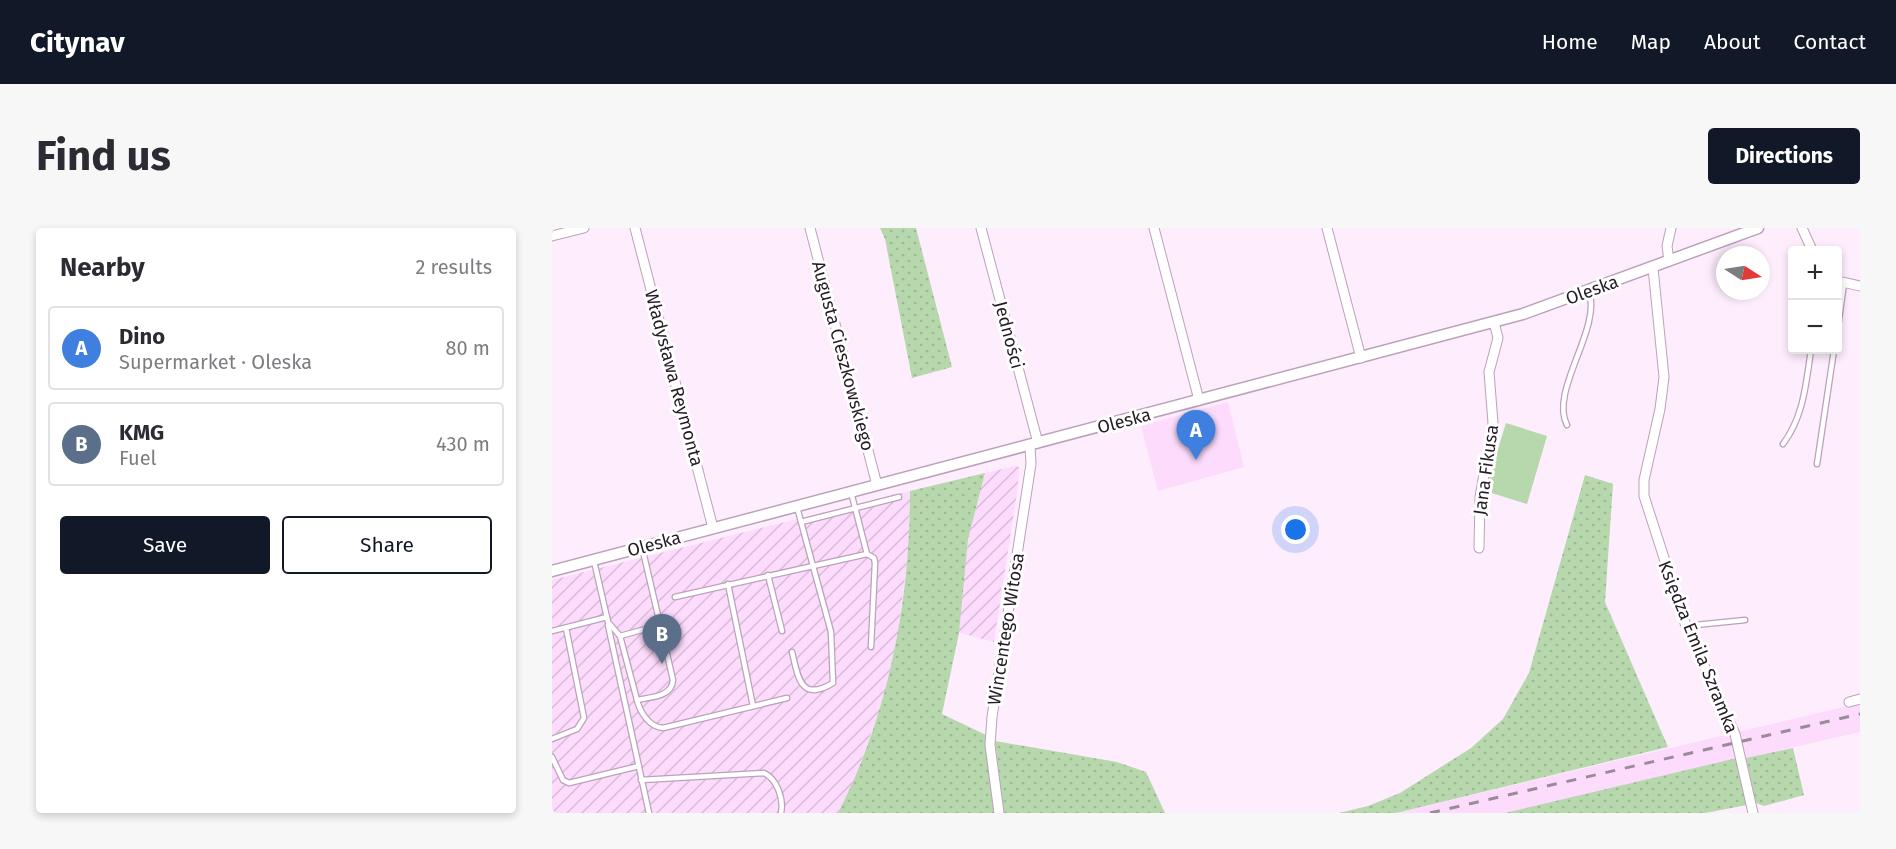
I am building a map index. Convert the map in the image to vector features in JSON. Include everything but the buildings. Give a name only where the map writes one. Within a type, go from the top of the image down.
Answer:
[{"type":"street","points":[[555,233],[584,228]]},
{"type":"street","name":"Władysława Reymonta","points":[[635,228],[714,528]]},
{"type":"street","name":"Augusta Cieszkowskiego","points":[[810,228],[877,485]]},
{"type":"street","name":"Jedności","points":[[981,228],[1034,444]]},
{"type":"street","points":[[1154,228],[1199,400]]},
{"type":"street","points":[[1327,228],[1361,358]]},
{"type":"street","points":[[1669,261],[1667,250],[1671,228]]},
{"type":"street","name":"Oleska","points":[[552,571],[1494,322],[1589,291],[1758,228]]},
{"type":"street","points":[[1802,228],[1810,246]]},
{"type":"street","name":"Księdza Emila Szramka","points":[[1653,268],[1664,377],[1660,409],[1644,480],[1644,496],[1686,626],[1735,734],[1754,813]]},
{"type":"street","points":[[1842,282],[1860,286]]},
{"type":"street","name":"Jana Fikusa","points":[[1479,548],[1480,497],[1493,423],[1489,372],[1498,338],[1494,322]]},
{"type":"street","name":"Wincentego Witosa","points":[[999,813],[990,745],[992,717],[1034,444]]},
{"type":"street","points":[[1849,702],[1860,699]]},
{"type":"lane","points":[[1567,425],[1563,408],[1592,311],[1589,291]]},
{"type":"lane","points":[[1783,444],[1794,430],[1801,412],[1810,354]]},
{"type":"lane","points":[[1817,464],[1833,354]]},
{"type":"lane","points":[[851,492],[867,554],[875,563],[871,647]]},
{"type":"lane","points":[[801,522],[899,498]]},
{"type":"lane","points":[[792,652],[800,684],[804,688],[810,690],[833,683],[831,632],[797,507]]},
{"type":"lane","points":[[637,700],[668,693],[673,687],[642,547]]},
{"type":"lane","points":[[675,597],[867,554]]},
{"type":"lane","points":[[594,560],[649,813]]},
{"type":"lane","points":[[768,575],[782,631]]},
{"type":"lane","points":[[728,584],[753,706]]},
{"type":"lane","points":[[552,631],[607,620]]},
{"type":"lane","points":[[607,620],[620,636],[639,711],[654,725],[663,728],[787,699]]},
{"type":"lane","points":[[1686,626],[1745,620]]},
{"type":"lane","points":[[620,636],[660,625]]},
{"type":"lane","points":[[552,739],[577,729],[584,718],[566,628]]},
{"type":"lane","points":[[552,757],[563,780],[569,783],[639,766]]},
{"type":"lane","points":[[642,780],[764,773],[771,776],[777,784],[781,813]]},
{"type":"shaded area","points":[[1228,402],[1244,467],[1158,491],[1141,426]]},
{"type":"shaded area","points":[[1019,467],[1018,486],[994,642],[957,632],[968,539],[985,473]]},
{"type":"shaded area","points":[[910,491],[909,546],[896,648],[881,705],[854,782],[838,813],[552,813],[552,580]]},
{"type":"shaded area","points":[[1860,703],[1860,732],[1505,813],[1396,813]]},
{"type":"green space","points":[[880,228],[916,228],[952,367],[912,378],[885,239]]},
{"type":"green space","points":[[1506,423],[1547,436],[1527,504],[1485,491]]},
{"type":"green space","points":[[985,473],[968,539],[959,633],[942,714],[986,735],[994,813],[838,813],[871,736],[893,656],[906,574],[910,491]]},
{"type":"green space","points":[[1585,475],[1613,484],[1605,602],[1668,747],[1396,813],[1339,813],[1368,806],[1400,793],[1471,748],[1503,719],[1529,673]]},
{"type":"green space","points":[[995,741],[1117,762],[1146,772],[1165,813],[1004,813]]},
{"type":"green space","points":[[1793,748],[1804,795],[1764,806],[1756,803],[1746,758]]},
{"type":"green space","points":[[1737,758],[1747,805],[1705,813],[1505,813]]},
{"type":"railway","points":[[1430,813],[1860,714]]},
{"type":"place","name":"Dino","points":[[1196,460]]},
{"type":"place","name":"KMG","points":[[662,664]]}]
